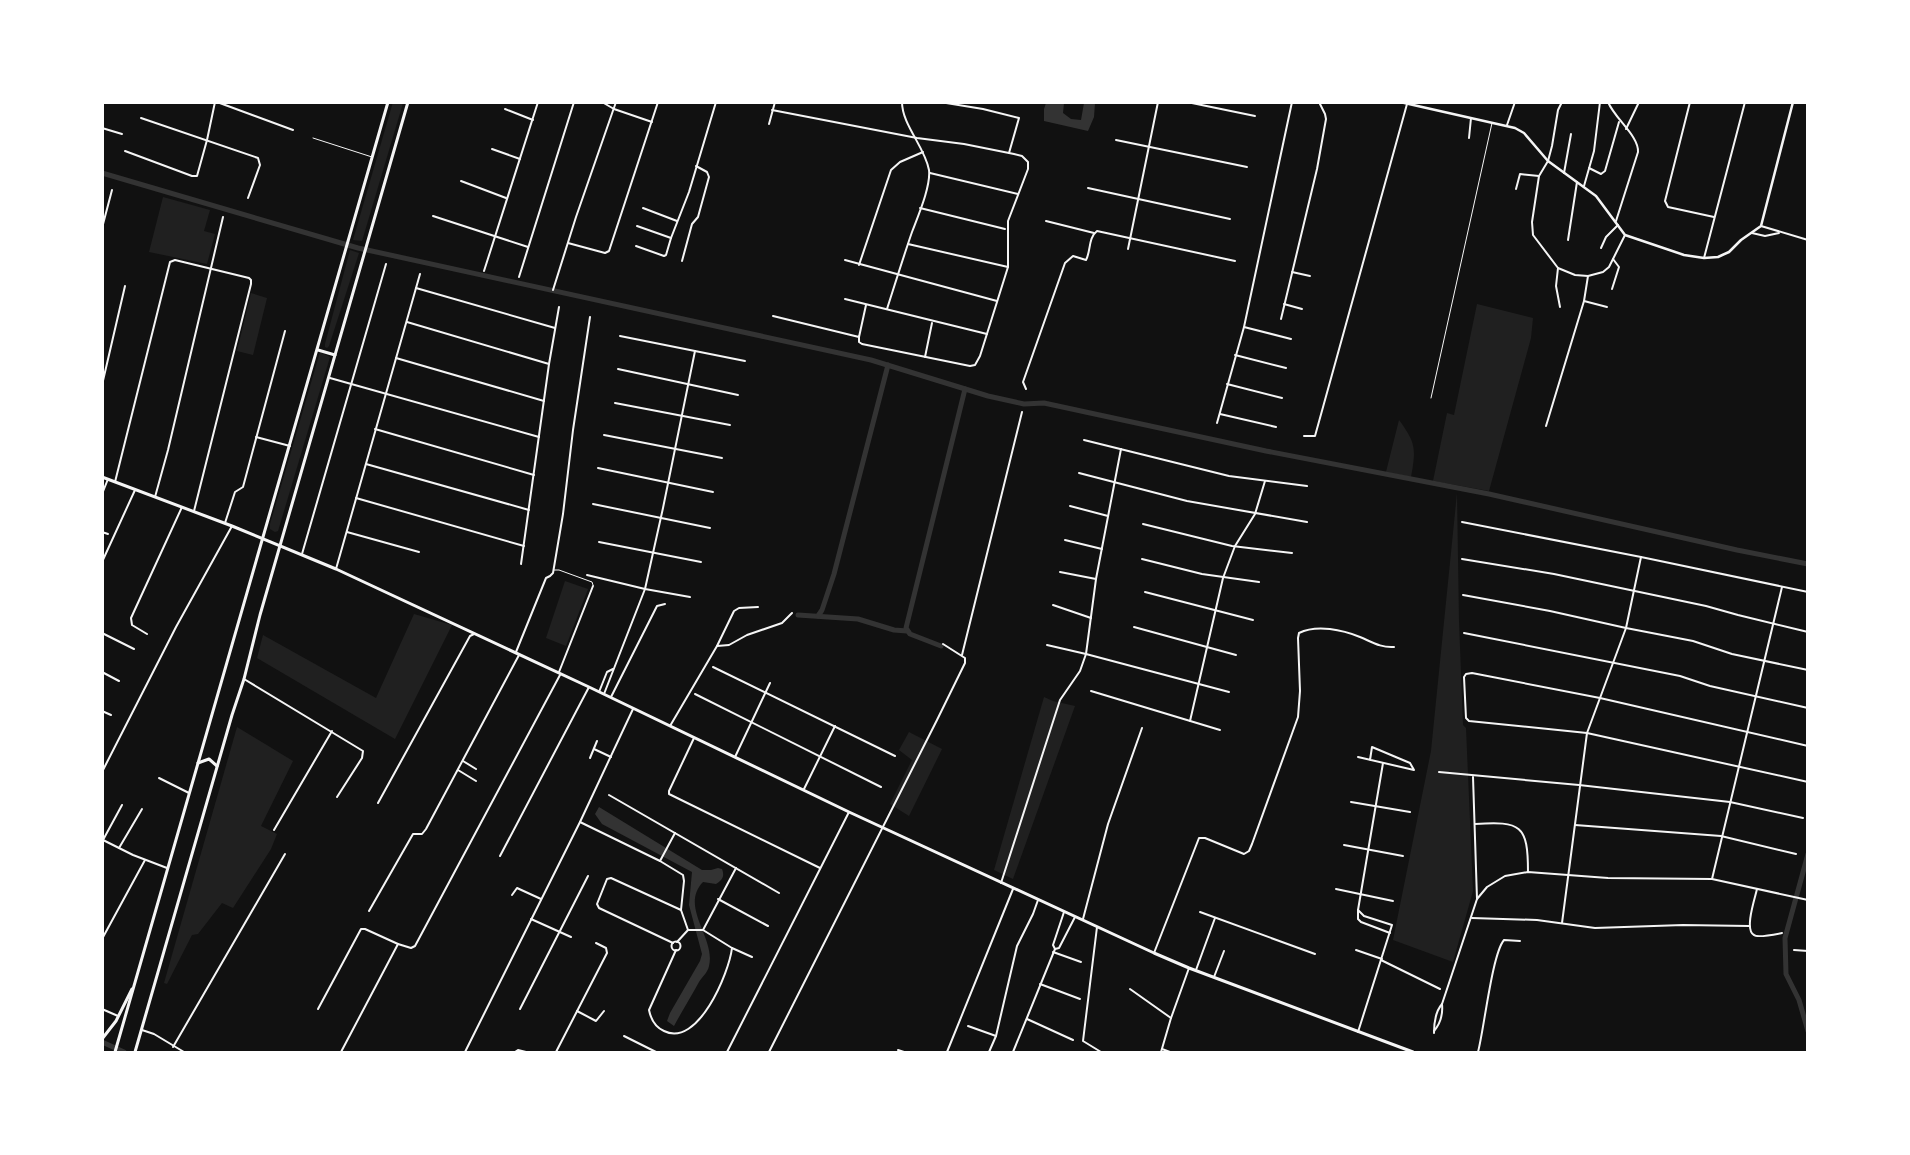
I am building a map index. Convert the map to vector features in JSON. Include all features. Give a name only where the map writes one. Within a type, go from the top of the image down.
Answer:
[{"type":"main road","points":[[115,1052],[388,102]]},
{"type":"main road","points":[[135,1052],[217,766],[244,679],[408,102]]},
{"type":"main road","points":[[318,350],[335,355]]},
{"type":"main road","points":[[102,477],[264,538],[336,569],[611,697],[882,828],[1154,954],[1413,1052]]},
{"type":"main road","points":[[198,763],[209,759],[217,766]]},
{"type":"main road","points":[[102,1040],[118,1016],[132,989]]},
{"type":"street","points":[[125,151],[192,176],[197,176],[216,102],[294,130]]},
{"type":"street","points":[[484,271],[538,102]]},
{"type":"street","points":[[519,276],[574,102]]},
{"type":"street","points":[[602,102],[614,109],[652,122]]},
{"type":"street","points":[[553,290],[616,102]]},
{"type":"street","points":[[568,243],[588,250],[604,253],[609,251],[658,102]]},
{"type":"street","points":[[636,246],[664,256],[667,254],[670,238],[689,192],[716,102]]},
{"type":"street","points":[[768,124],[775,102]]},
{"type":"street","points":[[887,309],[920,208],[929,172],[923,152],[905,115],[902,102]]},
{"type":"street","points":[[940,102],[983,109],[1019,118],[1009,153]]},
{"type":"street","points":[[1128,249],[1158,102]]},
{"type":"street","points":[[1187,102],[1254,116]]},
{"type":"street","points":[[1217,424],[1244,327],[1292,102]]},
{"type":"street","points":[[1281,319],[1317,169],[1326,120],[1326,114],[1320,102]]},
{"type":"street","points":[[1400,102],[1508,125],[1524,134],[1548,161],[1596,196],[1625,235],[1684,255],[1704,258],[1724,256],[1761,226],[1793,102]]},
{"type":"street","points":[[1508,125],[1515,102]]},
{"type":"street","points":[[1562,102],[1558,110],[1548,161],[1539,176],[1532,222],[1533,235],[1558,268],[1568,273],[1588,276],[1603,272],[1609,267],[1625,235]]},
{"type":"street","points":[[1584,186],[1594,151],[1600,102]]},
{"type":"street","points":[[1608,102],[1620,122],[1636,142],[1638,152],[1616,221]]},
{"type":"street","points":[[1626,129],[1639,102]]},
{"type":"street","points":[[1690,102],[1665,201],[1668,207],[1714,217]]},
{"type":"street","points":[[1704,258],[1744,102]]},
{"type":"street","points":[[1304,436],[1315,436],[1407,104]]},
{"type":"street","points":[[505,109],[533,120]]},
{"type":"street","points":[[772,110],[917,138],[964,144],[1009,153],[1022,156],[1028,162],[1028,169],[1006,229],[1009,256],[1008,267],[980,356],[973,366],[862,344],[859,342],[859,337],[866,305]]},
{"type":"street","points":[[141,118],[258,158],[260,165],[248,198]]},
{"type":"street","points":[[1469,138],[1471,118]]},
{"type":"street","points":[[1589,168],[1602,174],[1605,171],[1620,122]]},
{"type":"street","points":[[102,128],[122,134]]},
{"type":"street","points":[[1564,173],[1571,134]]},
{"type":"street","points":[[1116,140],[1247,167]]},
{"type":"street","points":[[492,149],[520,159]]},
{"type":"street","points":[[859,265],[891,170],[900,162],[923,152]]},
{"type":"street","points":[[682,261],[692,224],[698,217],[709,177],[707,172],[696,166]]},
{"type":"street","points":[[929,172],[1018,194]]},
{"type":"street","points":[[1516,190],[1520,174],[1539,176]]},
{"type":"street","points":[[460,181],[506,198]]},
{"type":"street","points":[[1568,240],[1577,182]]},
{"type":"street","points":[[1088,188],[1230,219]]},
{"type":"street","points":[[102,228],[112,190]]},
{"type":"street","points":[[643,208],[677,221]]},
{"type":"street","points":[[920,208],[1006,229]]},
{"type":"street","points":[[432,216],[528,247]]},
{"type":"street","points":[[155,497],[223,217]]},
{"type":"street","points":[[1046,221],[1094,233],[1097,231],[1235,260]]},
{"type":"street","points":[[1601,248],[1606,237],[1618,225]]},
{"type":"street","points":[[637,226],[670,238]]},
{"type":"street","points":[[1761,226],[1808,240]]},
{"type":"street","points":[[1026,389],[1023,382],[1065,262],[1073,256],[1084,261],[1086,260],[1094,233]]},
{"type":"street","points":[[1751,233],[1765,236],[1782,233]]},
{"type":"street","points":[[908,244],[1008,267]]},
{"type":"street","points":[[1612,290],[1619,267],[1613,258]]},
{"type":"street","points":[[115,482],[170,262],[175,260],[249,278],[251,284],[194,512]]},
{"type":"street","points":[[846,260],[997,301]]},
{"type":"street","points":[[302,554],[386,264]]},
{"type":"street","points":[[1558,268],[1556,286],[1560,307]]},
{"type":"street","points":[[1292,272],[1310,276]]},
{"type":"street","points":[[336,569],[420,274]]},
{"type":"street","points":[[1546,426],[1584,301],[1588,276]]},
{"type":"street","points":[[102,385],[125,286]]},
{"type":"street","points":[[416,288],[555,328]]},
{"type":"street","points":[[845,299],[987,334]]},
{"type":"street","points":[[1584,301],[1607,308]]},
{"type":"street","points":[[1284,304],[1302,309]]},
{"type":"street","points":[[521,564],[549,364],[559,307]]},
{"type":"street","points":[[773,316],[859,337]]},
{"type":"street","points":[[370,911],[414,833],[422,834],[426,829],[458,770],[517,654],[546,578],[552,575],[563,514],[590,317]]},
{"type":"street","points":[[925,357],[932,321]]},
{"type":"street","points":[[406,322],[549,364]]},
{"type":"street","points":[[1244,327],[1292,339]]},
{"type":"street","points":[[225,523],[234,494],[243,487],[285,331]]},
{"type":"street","points":[[620,336],[745,361]]},
{"type":"street","points":[[604,694],[645,589],[695,351]]},
{"type":"street","points":[[1235,355],[1286,368]]},
{"type":"street","points":[[396,358],[544,401]]},
{"type":"street","points":[[618,369],[738,395]]},
{"type":"street","points":[[329,377],[539,437]]},
{"type":"street","points":[[1227,384],[1282,398]]},
{"type":"street","points":[[615,403],[730,425]]},
{"type":"street","points":[[962,654],[1022,412]]},
{"type":"street","points":[[1220,414],[1276,427]]},
{"type":"street","points":[[375,429],[534,475]]},
{"type":"street","points":[[604,434],[722,458]]},
{"type":"street","points":[[256,437],[290,446]]},
{"type":"street","points":[[1084,440],[1229,476],[1307,486]]},
{"type":"street","points":[[1000,883],[1060,700],[1080,671],[1086,654],[1096,579],[1116,483],[1121,449]]},
{"type":"street","points":[[366,464],[529,510]]},
{"type":"street","points":[[598,468],[713,492]]},
{"type":"street","points":[[1079,473],[1187,501],[1307,522]]},
{"type":"street","points":[[102,494],[108,479]]},
{"type":"street","points":[[1190,721],[1223,578],[1235,546],[1255,513],[1265,481]]},
{"type":"street","points":[[102,562],[135,490]]},
{"type":"street","points":[[356,498],[524,546]]},
{"type":"street","points":[[593,504],[710,528]]},
{"type":"street","points":[[1070,506],[1108,516]]},
{"type":"street","points":[[147,634],[132,625],[131,618],[182,507]]},
{"type":"street","points":[[1462,522],[1641,556],[1808,592]]},
{"type":"street","points":[[1143,524],[1235,546],[1292,553]]},
{"type":"street","points":[[102,772],[176,627],[232,526]]},
{"type":"street","points":[[102,532],[108,534]]},
{"type":"street","points":[[347,532],[419,552]]},
{"type":"street","points":[[1065,540],[1102,549]]},
{"type":"street","points":[[599,542],[701,562]]},
{"type":"street","points":[[1562,923],[1587,733],[1626,628],[1641,556]]},
{"type":"street","points":[[1142,558],[1202,574],[1259,582]]},
{"type":"street","points":[[1462,559],[1554,574],[1703,605],[1808,632]]},
{"type":"street","points":[[1060,572],[1096,579]]},
{"type":"street","points":[[587,575],[645,589],[690,597]]},
{"type":"street","points":[[318,1008],[361,929],[365,929],[398,944],[411,948],[415,946],[559,673],[593,586]]},
{"type":"street","points":[[1712,879],[1782,587]]},
{"type":"street","points":[[1145,592],[1253,620]]},
{"type":"street","points":[[1463,596],[1550,611],[1693,641],[1732,654],[1808,670]]},
{"type":"street","points":[[611,697],[658,606],[665,604]]},
{"type":"street","points":[[1052,606],[1091,618]]},
{"type":"street","points":[[670,726],[736,610],[758,607]]},
{"type":"street","points":[[717,646],[729,644],[747,635],[782,623],[792,613]]},
{"type":"street","points":[[1134,627],[1236,655]]},
{"type":"street","points":[[1154,954],[1199,838],[1205,838],[1244,854],[1249,851],[1298,717],[1300,691],[1299,633],[1308,630],[1336,630],[1374,644],[1394,647]]},
{"type":"street","points":[[102,633],[134,649]]},
{"type":"street","points":[[1464,633],[1682,677],[1756,697],[1808,708]]},
{"type":"street","points":[[378,803],[470,636],[474,634]]},
{"type":"street","points":[[769,1052],[965,663],[966,658],[962,654],[943,644]]},
{"type":"street","points":[[1047,645],[1230,692]]},
{"type":"street","points":[[713,667],[895,756]]},
{"type":"street","points":[[599,692],[607,672],[613,669]]},
{"type":"street","points":[[102,672],[119,681]]},
{"type":"street","points":[[1808,746],[1600,698],[1472,673],[1466,674],[1464,677],[1464,712],[1469,721],[1587,733],[1808,782]]},
{"type":"street","points":[[244,679],[363,751],[363,755],[337,797]]},
{"type":"street","points":[[735,757],[770,683]]},
{"type":"street","points":[[500,856],[589,687]]},
{"type":"street","points":[[1091,692],[1220,730]]},
{"type":"street","points":[[694,694],[881,787]]},
{"type":"street","points":[[465,1052],[580,822],[633,708]]},
{"type":"street","points":[[102,711],[110,715]]},
{"type":"street","points":[[804,790],[835,726]]},
{"type":"street","points":[[1082,920],[1108,824],[1142,728]]},
{"type":"street","points":[[274,830],[332,731]]},
{"type":"street","points":[[694,738],[669,794],[820,868]]},
{"type":"street","points":[[590,758],[597,741]]},
{"type":"street","points":[[1358,757],[1370,760],[1414,770],[1410,763],[1372,747],[1370,760]]},
{"type":"street","points":[[594,749],[611,757]]},
{"type":"street","points":[[462,761],[476,769]]},
{"type":"street","points":[[1384,763],[1360,894],[1358,919],[1361,922],[1390,933]]},
{"type":"street","points":[[458,770],[476,781]]},
{"type":"street","points":[[1439,772],[1730,802],[1803,818]]},
{"type":"street","points":[[1442,1004],[1443,1010],[1434,1032],[1438,1008],[1442,1004],[1477,900],[1473,776]]},
{"type":"street","points":[[158,778],[189,793]]},
{"type":"street","points":[[609,795],[779,893]]},
{"type":"street","points":[[1352,802],[1410,812]]},
{"type":"street","points":[[122,805],[103,840],[167,868]]},
{"type":"street","points":[[119,848],[142,809]]},
{"type":"street","points":[[727,1052],[849,812]]},
{"type":"street","points":[[580,822],[678,871],[684,878],[681,910],[688,930]]},
{"type":"street","points":[[1474,824],[1508,824],[1519,829],[1525,836],[1528,849],[1528,872]]},
{"type":"street","points":[[1574,825],[1721,836],[1796,854]]},
{"type":"street","points":[[660,861],[675,833]]},
{"type":"street","points":[[1344,845],[1402,856]]},
{"type":"street","points":[[173,1047],[285,854]]},
{"type":"street","points":[[102,939],[145,860]]},
{"type":"street","points":[[702,930],[736,868]]},
{"type":"street","points":[[1477,900],[1487,887],[1505,876],[1528,872],[1608,878],[1712,879],[1808,900]]},
{"type":"street","points":[[520,1010],[588,876]]},
{"type":"street","points":[[681,910],[611,878],[607,879],[597,904],[599,908],[673,943],[678,942],[688,930]]},
{"type":"street","points":[[512,895],[517,888],[541,899]]},
{"type":"street","points":[[1757,888],[1748,926],[1756,936],[1782,933]]},
{"type":"street","points":[[947,1052],[1013,889]]},
{"type":"street","points":[[1336,889],[1393,901]]},
{"type":"street","points":[[718,899],[768,926]]},
{"type":"street","points":[[989,1052],[996,1036],[1017,946],[1029,924],[1038,900]]},
{"type":"street","points":[[1358,910],[1364,916],[1392,925],[1358,1032]]},
{"type":"street","points":[[1013,1052],[1054,950],[1053,945],[1064,912]]},
{"type":"street","points":[[1200,912],[1315,954]]},
{"type":"street","points":[[1054,950],[1059,948],[1075,917]]},
{"type":"street","points":[[1196,971],[1215,918]]},
{"type":"street","points":[[1472,918],[1537,920],[1608,929],[1684,925],[1748,926]]},
{"type":"street","points":[[531,919],[571,937]]},
{"type":"street","points":[[1097,927],[1083,1041],[1101,1052]]},
{"type":"street","points":[[688,930],[702,930],[732,948],[752,957]]},
{"type":"street","points":[[1478,1052],[1492,977],[1501,945],[1504,940],[1520,942]]},
{"type":"street","points":[[678,942],[680,946],[676,950],[649,1010],[652,1021],[659,1028],[676,1034],[689,1030],[704,1012],[729,966],[732,948]]},
{"type":"street","points":[[556,1052],[607,953],[606,948],[596,943]]},
{"type":"street","points":[[673,943],[672,947],[676,950]]},
{"type":"street","points":[[341,1052],[398,944]]},
{"type":"street","points":[[1054,950],[1081,962]]},
{"type":"street","points":[[1356,950],[1382,959],[1440,989]]},
{"type":"street","points":[[1794,950],[1808,951]]},
{"type":"street","points":[[1214,978],[1224,951]]},
{"type":"street","points":[[1161,1052],[1188,968]]},
{"type":"street","points":[[1040,984],[1080,999]]},
{"type":"street","points":[[1130,989],[1171,1018]]},
{"type":"street","points":[[102,1009],[118,1016]]},
{"type":"street","points":[[577,1011],[596,1021],[604,1011]]},
{"type":"street","points":[[1026,1019],[1072,1040]]},
{"type":"street","points":[[968,1026],[996,1036]]},
{"type":"street","points":[[141,1030],[154,1034],[184,1052]]},
{"type":"street","points":[[624,1036],[656,1052]]},
{"type":"street","points":[[1091,1052],[1093,1048]]},
{"type":"street","points":[[1162,1049],[1170,1052]]},
{"type":"street","points":[[515,1052],[518,1050],[526,1052]]},
{"type":"street","points":[[898,1050],[904,1052]]},
{"type":"lane","points":[[1432,398],[1492,122]]},
{"type":"lane","points":[[313,138],[372,157]]},
{"type":"lane","points":[[553,570],[559,570],[592,582],[593,586]]},
{"type":"shaded area","points":[[393,102],[403,103],[362,241],[353,240]]},
{"type":"shaded area","points":[[1046,103],[1064,103],[1063,113],[1071,119],[1081,120],[1084,103],[1095,103],[1094,117],[1088,131],[1044,121]]},
{"type":"shaded area","points":[[163,197],[210,210],[204,231],[215,234],[207,264],[149,252]]},
{"type":"shaded area","points":[[350,250],[359,253],[327,348],[325,344]]},
{"type":"shaded area","points":[[251,293],[267,298],[253,355],[237,351]]},
{"type":"shaded area","points":[[1477,304],[1533,318],[1531,338],[1489,491],[1433,481],[1447,413],[1454,415]]},
{"type":"shaded area","points":[[320,352],[330,357],[278,531],[275,532],[270,529],[270,524]]},
{"type":"shaded area","points":[[1399,420],[1412,441],[1414,460],[1411,477],[1386,472]]},
{"type":"shaded area","points":[[1457,493],[1463,725],[1466,728],[1473,891],[1453,962],[1393,940],[1431,751]]},
{"type":"shaded area","points":[[565,581],[588,589],[566,646],[546,638]]},
{"type":"shaded area","points":[[414,614],[452,625],[395,739],[257,658],[263,635],[376,698]]},
{"type":"shaded area","points":[[1044,697],[1075,706],[1013,879],[994,870]]},
{"type":"shaded area","points":[[237,727],[293,761],[261,826],[277,834],[271,849],[233,908],[222,903],[198,934],[192,935],[167,984],[164,983]]},
{"type":"shaded area","points":[[909,732],[942,749],[909,816],[890,804],[912,760],[899,750]]},
{"type":"shaded area","points":[[599,807],[702,870],[722,869],[723,876],[720,881],[716,884],[703,882],[697,892],[696,912],[708,945],[710,955],[709,966],[674,1026],[667,1021],[670,1013],[700,961],[702,954],[689,905],[692,872],[602,824],[595,814]]},
{"type":"waterway","points":[[102,173],[358,248],[871,360],[988,396],[1024,404],[1044,403],[1266,451],[1489,494],[1737,550],[1808,564]]},
{"type":"waterway","points":[[818,616],[822,610],[834,574],[888,365]]},
{"type":"waterway","points":[[941,646],[910,634],[906,628],[965,389]]},
{"type":"waterway","points":[[798,615],[858,619],[894,630],[907,631]]},
{"type":"waterway","points":[[1808,854],[1785,938],[1786,974],[1799,1000],[1808,1031]]},
{"type":"waterway","points":[[102,1042],[124,1052]]}]
